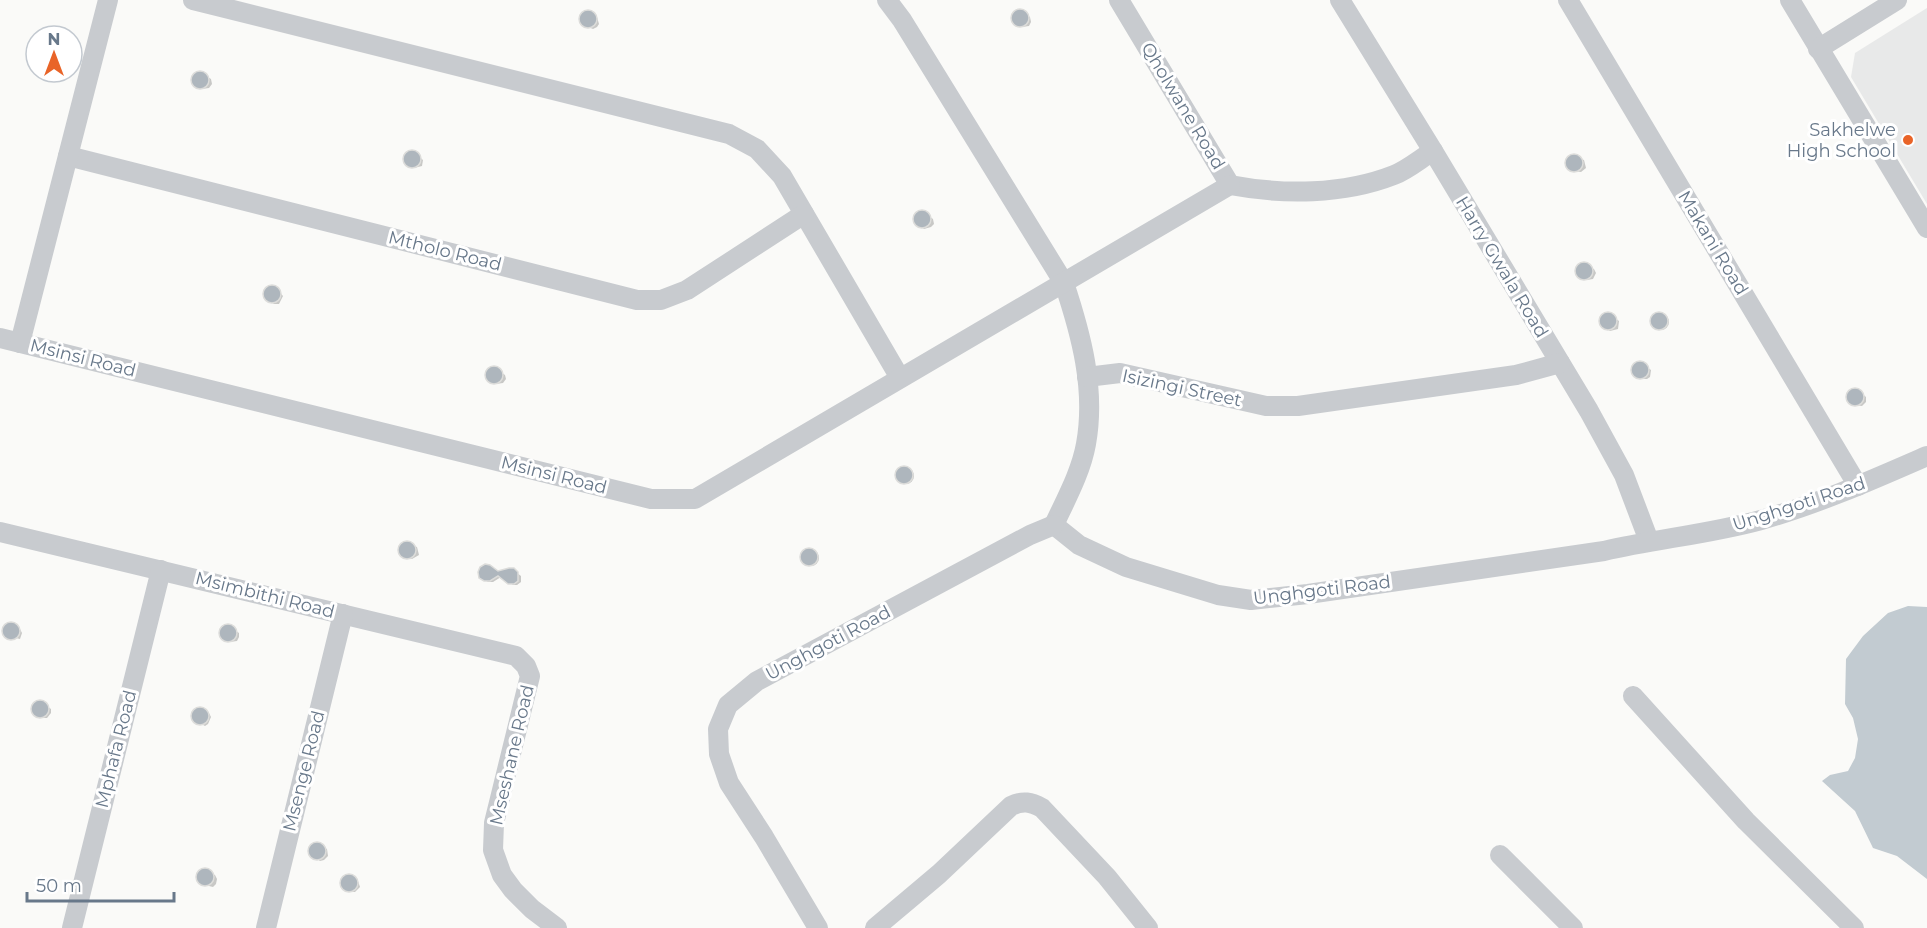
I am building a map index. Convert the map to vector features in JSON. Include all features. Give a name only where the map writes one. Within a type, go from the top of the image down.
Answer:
[{"type":"street","points":[[20,343],[108,0]]},
{"type":"street","points":[[193,0],[729,134],[757,149],[782,176],[900,378]]},
{"type":"street","points":[[887,0],[909,30],[1064,283],[1079,329],[1090,414],[1086,446],[1073,485],[1054,525]]},
{"type":"street","name":"Qholwane Road","points":[[1119,0],[1230,185],[1257,190],[1300,191],[1355,187],[1395,174],[1433,151]]},
{"type":"street","name":"Harry Gwala Road","points":[[1340,0],[1589,411],[1624,475],[1649,541]]},
{"type":"street","name":"Makani Road","points":[[1568,0],[1858,486]]},
{"type":"street","points":[[1790,0],[1927,228]]},
{"type":"street","points":[[1818,49],[1897,0]]},
{"type":"street","name":"Mtholo Road","points":[[68,156],[637,300],[661,300],[687,290],[804,214]]},
{"type":"street","name":"Msinsi Road","points":[[0,338],[651,499],[695,499],[1230,185]]},
{"type":"street","name":"Isizingi Street","points":[[1087,377],[1120,373],[1266,406],[1298,406],[1516,375],[1560,363]]},
{"type":"street","name":"Unghgoti Road","points":[[818,928],[729,783],[719,754],[718,729],[728,705],[757,681],[1030,535],[1054,525],[1079,545],[1126,567],[1218,595],[1251,600],[1320,593],[1581,554],[1731,527],[1760,520],[1858,486],[1927,456]]},
{"type":"street","name":"Msimbithi Road","points":[[0,532],[516,656],[526,666]]},
{"type":"street","name":"Mphafa Road","points":[[72,928],[161,570]]},
{"type":"street","name":"Msenge Road","points":[[266,928],[344,614]]},
{"type":"street","name":"Mseshane Road","points":[[526,666],[530,676],[494,823],[493,850],[502,875],[513,890],[532,909],[557,928]]},
{"type":"street","points":[[1633,696],[1746,821],[1854,928]]},
{"type":"street","points":[[875,928],[939,874],[1011,806],[1020,802],[1032,803],[1042,808],[1100,870],[1148,928]]},
{"type":"street","points":[[1500,855],[1574,928]]},
{"type":"shaded area","name":"Sakhelwe High School","points":[[1927,8],[1927,204],[1851,77],[1855,53]]},
{"type":"shaded area","points":[[1908,606],[1927,607],[1927,879],[1897,856],[1873,848],[1855,811],[1822,781],[1830,775],[1848,771],[1855,758],[1858,739],[1853,718],[1845,704],[1846,659],[1863,636],[1888,613]]},
{"type":"building","points":[[1020,9],[1026,12],[1029,18],[1026,24],[1020,27],[1014,24],[1011,18],[1014,12]]},
{"type":"building","points":[[588,10],[594,13],[597,19],[594,25],[588,28],[582,25],[579,19],[582,13]]},
{"type":"building","points":[[200,71],[206,74],[209,80],[206,86],[200,89],[194,86],[191,80],[194,74]]},
{"type":"building","points":[[412,150],[418,153],[421,159],[418,165],[412,168],[406,165],[403,159],[406,153]]},
{"type":"building","points":[[1574,154],[1580,157],[1583,163],[1580,169],[1574,172],[1568,169],[1565,163],[1568,157]]},
{"type":"building","points":[[922,210],[928,213],[931,219],[928,225],[922,228],[916,225],[913,219],[916,213]]},
{"type":"building","points":[[1584,262],[1590,265],[1593,271],[1590,277],[1584,280],[1578,277],[1575,271],[1578,265]]},
{"type":"building","points":[[272,285],[278,288],[281,294],[278,300],[272,303],[266,300],[263,294],[266,288]]},
{"type":"building","points":[[1608,312],[1614,315],[1617,321],[1614,327],[1608,330],[1602,327],[1599,321],[1602,315]]},
{"type":"building","points":[[1659,312],[1665,315],[1668,321],[1665,327],[1659,330],[1653,327],[1650,321],[1653,315]]},
{"type":"building","points":[[1640,361],[1646,364],[1649,370],[1646,376],[1640,379],[1634,376],[1631,370],[1634,364]]},
{"type":"building","points":[[494,366],[500,369],[503,375],[500,381],[494,384],[488,381],[485,375],[488,369]]},
{"type":"building","points":[[1855,388],[1861,391],[1864,397],[1861,403],[1855,406],[1849,403],[1846,397],[1849,391]]},
{"type":"building","points":[[904,466],[910,469],[913,475],[910,481],[904,484],[898,481],[895,475],[898,469]]},
{"type":"building","points":[[407,541],[413,544],[416,550],[413,556],[407,559],[401,556],[398,550],[401,544]]},
{"type":"building","points":[[809,548],[815,551],[818,557],[815,563],[809,566],[803,563],[800,557],[803,551]]},
{"type":"building","points":[[485,564],[498,571],[514,568],[518,572],[518,581],[508,584],[498,576],[490,581],[484,581],[479,578],[478,572]]},
{"type":"building","points":[[11,622],[17,625],[20,631],[17,637],[11,640],[5,637],[2,631],[5,625]]},
{"type":"building","points":[[228,624],[234,627],[237,633],[234,639],[228,642],[222,639],[219,633],[222,627]]},
{"type":"building","points":[[40,700],[46,703],[49,709],[46,715],[40,718],[34,715],[31,709],[34,703]]},
{"type":"building","points":[[200,707],[206,710],[209,716],[206,722],[200,725],[194,722],[191,716],[194,710]]},
{"type":"building","points":[[317,842],[323,845],[326,851],[323,857],[317,860],[311,857],[308,851],[311,845]]},
{"type":"building","points":[[205,868],[211,871],[214,877],[211,883],[205,886],[199,883],[196,877],[199,871]]},
{"type":"building","points":[[349,874],[355,877],[358,883],[355,889],[349,892],[343,889],[340,883],[343,877]]},
{"type":"place","name":"Sakhelwe High School","points":[[1908,140]]}]
